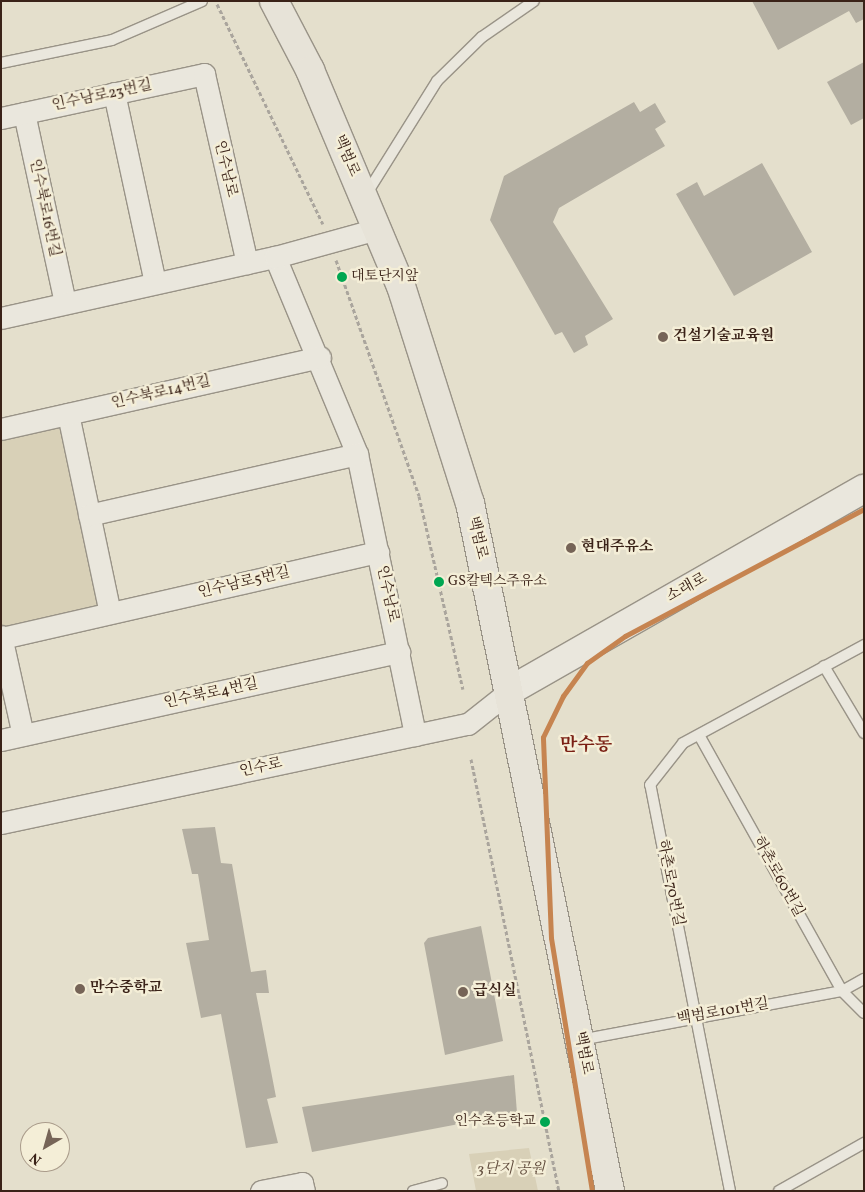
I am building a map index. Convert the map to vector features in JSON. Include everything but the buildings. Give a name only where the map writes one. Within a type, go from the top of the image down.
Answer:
[{"type":"main road","name":"백범로","points":[[274,1],[310,70],[401,286],[470,503],[511,690],[610,1191]]},
{"type":"main road","name":"소래로","points":[[511,690],[864,489]]},
{"type":"street","name":"인수남로23번길","points":[[1,118],[204,74]]},
{"type":"street","name":"인수남로","points":[[204,74],[246,263]]},
{"type":"street","points":[[114,93],[155,283]]},
{"type":"street","name":"인수북로16번길","points":[[24,113],[65,303]]},
{"type":"street","points":[[1,318],[275,257],[377,229]]},
{"type":"street","name":"인수남로","points":[[275,257],[320,357],[357,454],[400,652],[415,735]]},
{"type":"street","name":"인수북로14번길","points":[[2,427],[320,357]]},
{"type":"street","points":[[68,414],[110,613]]},
{"type":"street","points":[[89,515],[357,454]]},
{"type":"street","name":"인수남로5번길","points":[[2,637],[378,552]]},
{"type":"street","points":[[2,637],[24,735]]},
{"type":"street","name":"인수북로4번길","points":[[1,740],[400,652]]},
{"type":"street","name":"인수로","points":[[1,823],[468,724],[511,690]]},
{"type":"street","points":[[261,1191],[302,1183],[304,1191]]},
{"type":"lane","points":[[1,63],[112,40],[202,1]]},
{"type":"lane","points":[[364,198],[437,81],[482,37],[534,1]]},
{"type":"lane","name":"하촌로70번길","points":[[730,1191],[650,785],[683,743],[864,644]]},
{"type":"lane","points":[[824,666],[864,733]]},
{"type":"lane","name":"하촌로60번길","points":[[698,735],[842,991],[864,1013]]},
{"type":"lane","name":"백범로101번길","points":[[580,1040],[842,991],[864,979]]},
{"type":"lane","points":[[779,1191],[864,1143]]},
{"type":"lane","points":[[413,1191],[442,1183]]},
{"type":"path","points":[[216,1],[330,242],[419,496],[463,689]]},
{"type":"path","points":[[471,759],[559,1191]]},
{"type":"green space","points":[[68,414],[110,613],[1,636],[1,429]]},
{"type":"green space","name":"3단지 공원","points":[[529,1148],[538,1191],[476,1191],[469,1154]]},
{"type":"transit line","points":[[592,1191],[551,938],[543,737],[563,696],[587,663],[625,636],[864,509]]},
{"type":"place","name":"대토단지앞","points":[[342,277]]},
{"type":"place","name":"건설기술교육원","points":[[663,337]]},
{"type":"place","name":"현대주유소","points":[[571,548]]},
{"type":"place","name":"GS칼텍스주유소","points":[[439,582]]},
{"type":"place","name":"만수중학교","points":[[80,989]]},
{"type":"place","name":"급식실","points":[[463,992]]},
{"type":"place","name":"인수초등학교","points":[[545,1122]]},
{"type":"district","name":"만수동","points":[[586,746]]}]
